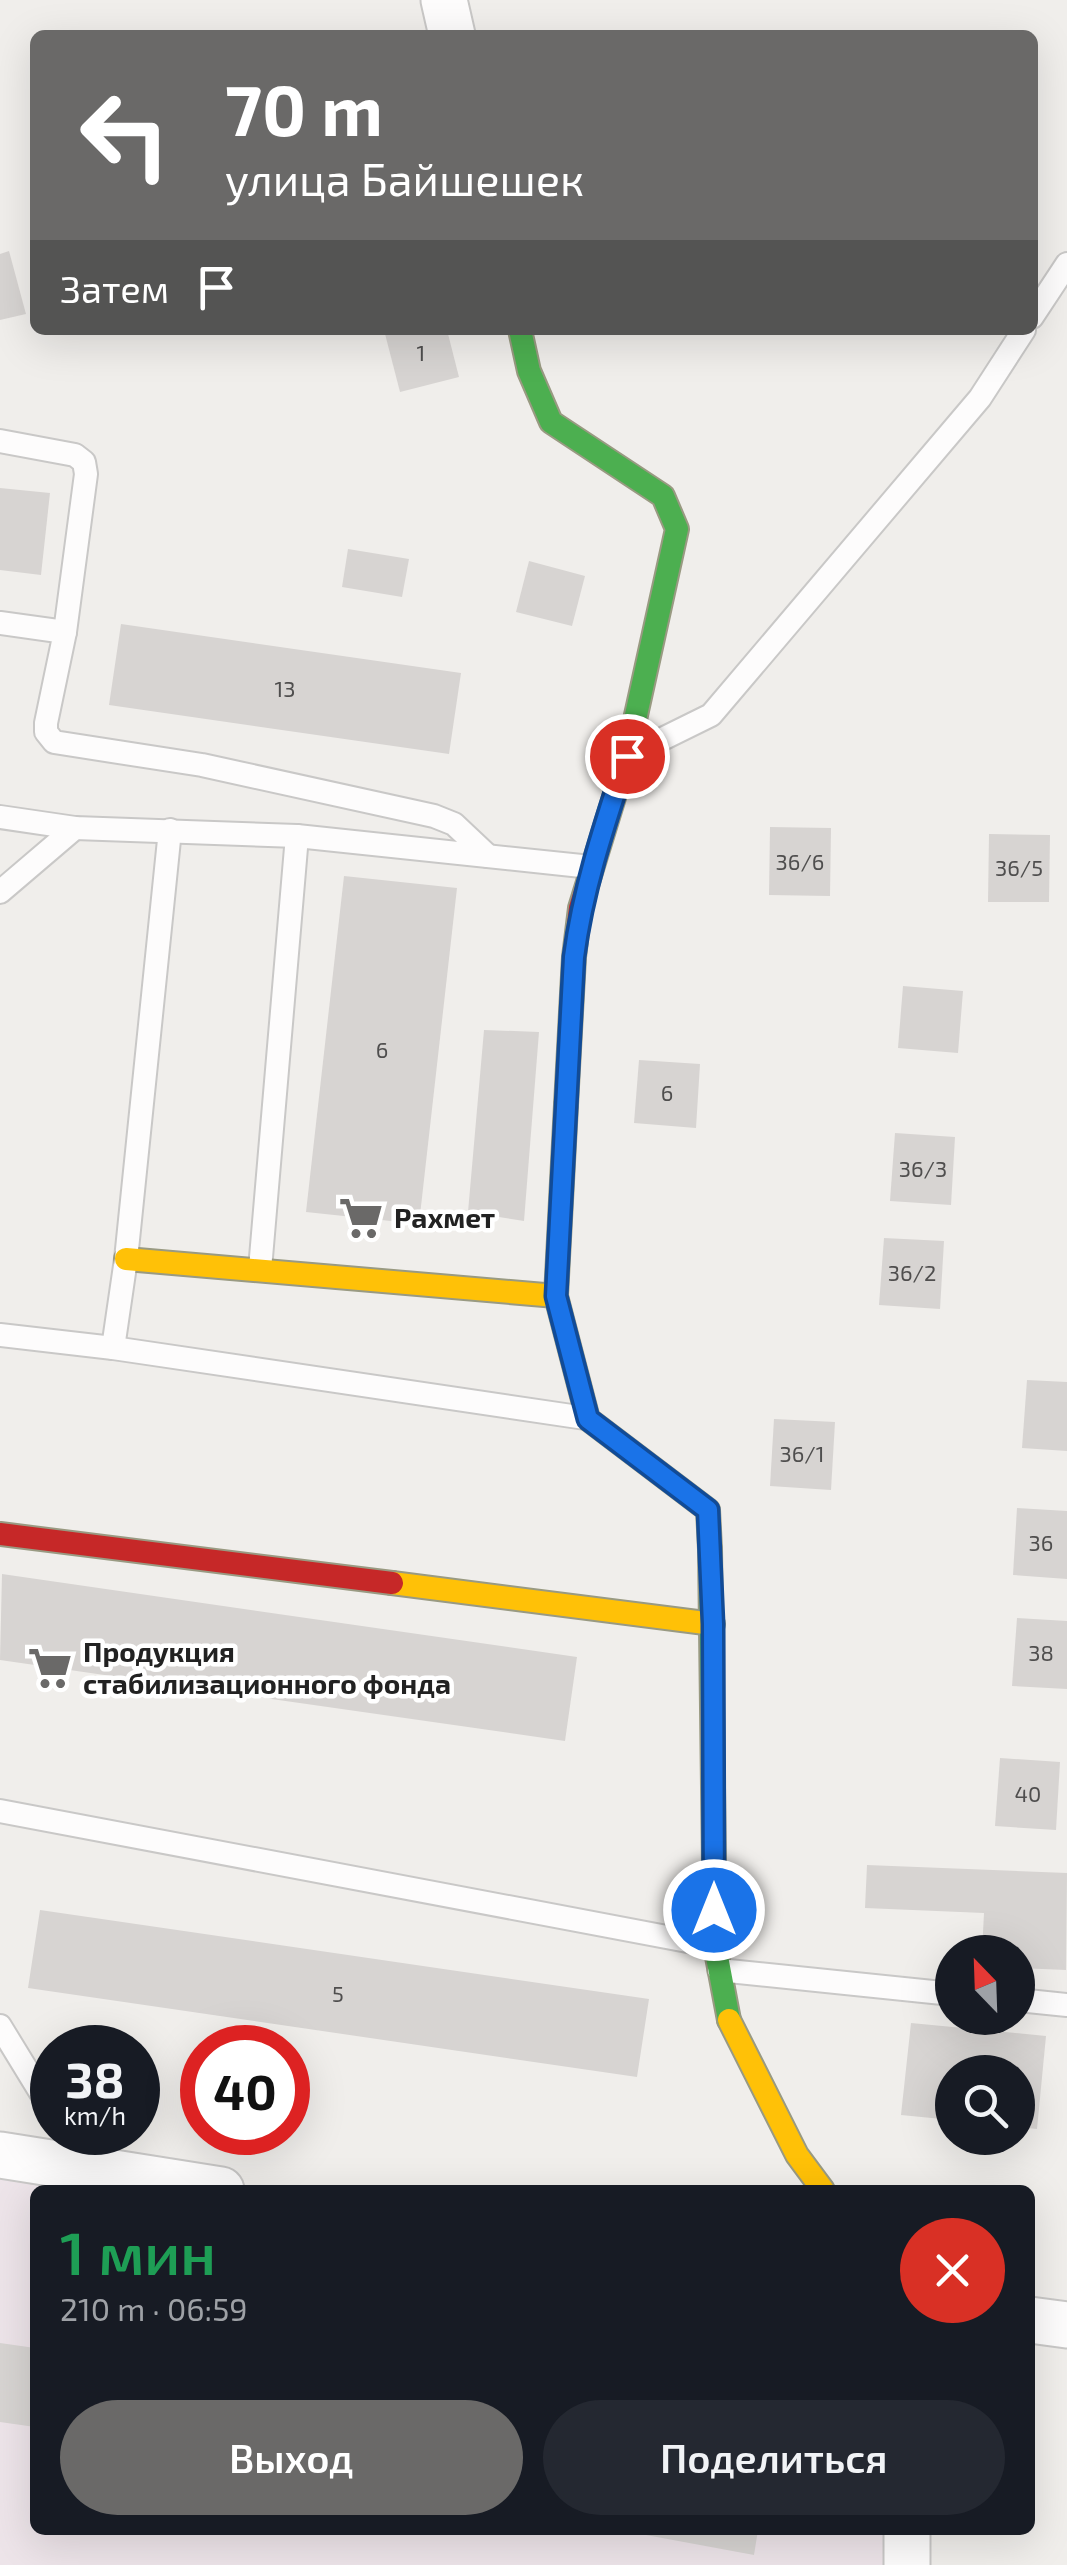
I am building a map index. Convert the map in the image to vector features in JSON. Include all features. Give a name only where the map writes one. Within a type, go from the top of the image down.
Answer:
[{"type":"street","points":[[444,0],[451,30]]},
{"type":"street","points":[[521,335],[529,370],[551,422],[662,496],[677,529],[627,756],[580,908],[556,1296],[588,1419],[708,1510],[713,1624],[714,1946],[730,2028],[797,2155],[820,2185]]},
{"type":"street","points":[[126,1259],[556,1296]]},
{"type":"street","points":[[0,1534],[713,1624]]},
{"type":"street","points":[[0,2155],[30,2153]]},
{"type":"street","points":[[95,2155],[203,2185]]},
{"type":"street","points":[[1035,2321],[1067,2326]]},
{"type":"street","points":[[907,2535],[907,2565]]},
{"type":"lane","points":[[1038,308],[1067,264]]},
{"type":"lane","points":[[627,756],[711,715],[980,398],[1021,335]]},
{"type":"lane","points":[[0,442],[74,454],[84,462],[86,474],[65,632],[46,723],[46,732],[54,742],[202,765],[434,816],[454,824],[488,856]]},
{"type":"lane","points":[[0,624],[65,632]]},
{"type":"lane","points":[[0,817],[75,828],[296,836],[591,866]]},
{"type":"lane","points":[[0,892],[75,828]]},
{"type":"lane","points":[[113,1348],[126,1259],[170,830]]},
{"type":"lane","points":[[260,1269],[296,836]]},
{"type":"lane","points":[[0,1335],[113,1348],[588,1419]]},
{"type":"lane","points":[[0,1811],[714,1946]]},
{"type":"lane","points":[[719,1970],[935,1992]]},
{"type":"lane","points":[[1035,2002],[1067,2005]]},
{"type":"lane","points":[[0,2026],[30,2075]]},
{"type":"shaded area","points":[[0,2174],[88,2185],[30,2185],[30,2535],[914,2535],[911,2565],[0,2565]]},
{"type":"building","points":[[9,251],[26,314],[0,320],[0,254]]},
{"type":"building","points":[[385,335],[448,335],[459,377],[400,392]]},
{"type":"building","points":[[0,488],[50,493],[41,575],[0,570]]},
{"type":"building","points":[[348,549],[409,559],[402,597],[342,587]]},
{"type":"building","points":[[529,561],[585,576],[572,626],[516,612]]},
{"type":"building","points":[[121,624],[461,673],[449,754],[109,705]]},
{"type":"building","points":[[770,827],[831,828],[830,896],[769,895]]},
{"type":"building","points":[[989,834],[1050,835],[1049,902],[988,902]]},
{"type":"building","points":[[344,876],[457,888],[419,1224],[306,1212]]},
{"type":"building","points":[[903,986],[963,991],[958,1053],[898,1048]]},
{"type":"building","points":[[484,1030],[539,1032],[524,1221],[468,1212]]},
{"type":"building","points":[[639,1060],[700,1064],[696,1128],[634,1123]]},
{"type":"building","points":[[895,1133],[955,1137],[951,1205],[890,1201]]},
{"type":"building","points":[[884,1238],[944,1241],[940,1309],[879,1305]]},
{"type":"building","points":[[1027,1380],[1067,1382],[1067,1451],[1022,1448]]},
{"type":"building","points":[[774,1419],[835,1422],[831,1490],[770,1486]]},
{"type":"building","points":[[1017,1508],[1067,1511],[1067,1579],[1013,1575]]},
{"type":"building","points":[[2,1574],[577,1657],[565,1741],[0,1660]]},
{"type":"building","points":[[1017,1618],[1067,1621],[1067,1689],[1012,1686]]},
{"type":"building","points":[[1000,1758],[1060,1762],[1056,1830],[995,1826]]},
{"type":"building","points":[[867,1865],[1067,1873],[1066,1970],[1035,1969],[1035,1935],[983,1935],[984,1913],[865,1908]]},
{"type":"building","points":[[40,1910],[649,1999],[637,2077],[310,2029],[310,2025],[281,2025],[28,1988]]},
{"type":"building","points":[[911,2023],[935,2025],[935,2035],[1046,2036],[1037,2129],[1035,2055],[935,2055],[935,2118],[901,2115]]},
{"type":"building","points":[[0,2343],[30,2347],[30,2426],[0,2422]]},
{"type":"building","points":[[646,2535],[757,2535],[754,2555]]},
{"type":"traffic: fast","points":[[521,335],[529,371],[551,422],[663,496],[677,529],[616,791]]},
{"type":"traffic: fast","points":[[710,1549],[715,1946],[729,2020]]},
{"type":"traffic: slow","points":[[566,1105],[556,1296],[588,1419],[708,1510],[710,1549]]},
{"type":"traffic: slow","points":[[126,1259],[556,1296]]},
{"type":"traffic: slow","points":[[392,1583],[713,1624]]},
{"type":"traffic: slow","points":[[729,2020],[797,2155],[819,2185]]},
{"type":"traffic: jam","points":[[566,1105],[580,908],[616,791]]},
{"type":"traffic: jam","points":[[0,1534],[392,1583]]},
{"type":"place","name":"Рахмет","points":[[361,1218]]},
{"type":"place","name":"Продукция стабилизационного фонда","points":[[50,1668]]},
{"type":"route","points":[[627,756],[580,908],[556,1296],[588,1419],[708,1510],[713,1624],[714,1910]]}]
